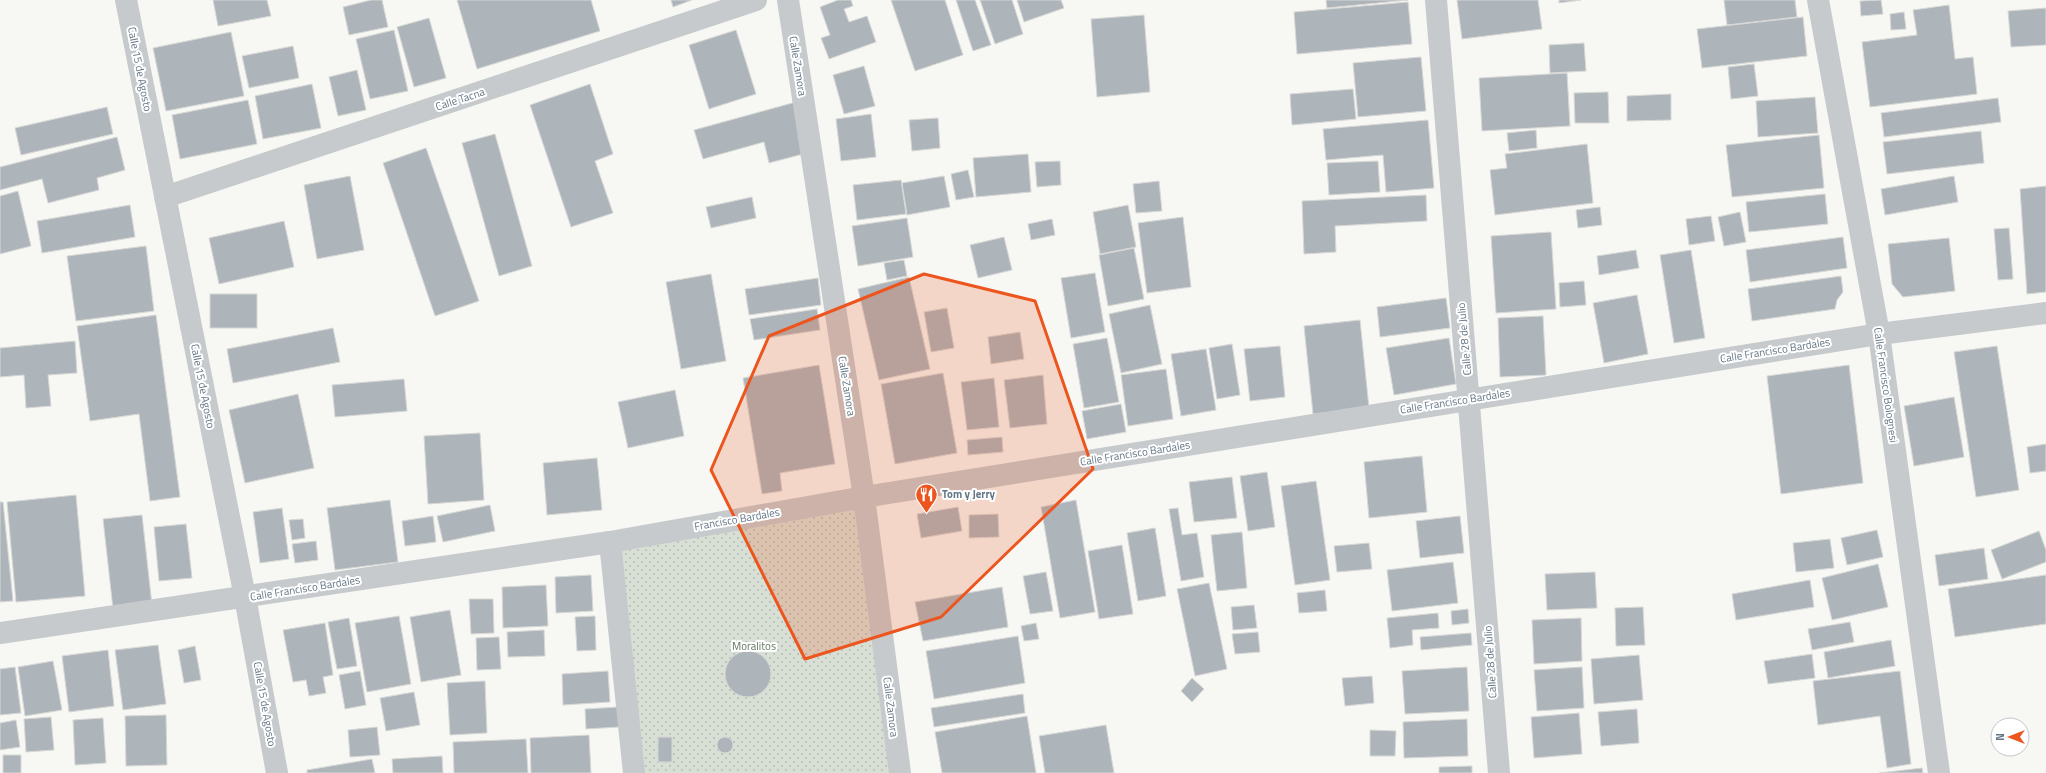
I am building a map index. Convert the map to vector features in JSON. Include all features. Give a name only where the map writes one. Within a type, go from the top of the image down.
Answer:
[{"type":"street","name":"Calle 15 de Agosto","points":[[126,0],[245,597],[277,773]]},
{"type":"street","name":"Calle Tacna","points":[[165,197],[756,0]]},
{"type":"street","name":"Calle Zamora","points":[[788,0],[864,497],[900,773]]},
{"type":"street","name":"Calle 28 de Julio","points":[[1436,0],[1470,398],[1499,773]]},
{"type":"street","name":"Calle Francisco Bolognesi","points":[[1818,0],[1879,334],[1939,773]]},
{"type":"street","name":"Calle Francisco Bardales","points":[[864,497],[1470,398],[1879,334],[2046,313]]},
{"type":"street","name":"Francisco Bardales","points":[[610,542],[864,497]]},
{"type":"street","name":"Calle Francisco Bardales","points":[[0,633],[610,542]]},
{"type":"street","points":[[610,542],[634,773]]},
{"type":"highlighted area","points":[[924,274],[1035,301],[1093,469],[941,617],[805,659],[711,470],[769,336]]},
{"type":"green space","name":"Moralitos","points":[[864,497],[900,773],[634,773],[610,542]]},
{"type":"building","points":[[213,0],[267,0],[271,16],[218,26]]},
{"type":"building","points":[[371,0],[382,0],[388,27],[349,35],[343,7]]},
{"type":"building","points":[[457,0],[591,0],[600,31],[477,69]]},
{"type":"building","points":[[671,0],[692,0],[673,7]]},
{"type":"building","points":[[838,0],[851,0],[853,6],[844,9],[849,22],[867,16],[876,42],[829,59],[821,38],[830,35],[820,7]]},
{"type":"building","points":[[891,0],[945,0],[963,55],[915,71]]},
{"type":"building","points":[[956,0],[975,0],[991,45],[973,51]]},
{"type":"building","points":[[980,0],[1012,0],[1023,34],[995,44]]},
{"type":"building","points":[[1017,0],[1061,0],[1064,8],[1024,22]]},
{"type":"building","points":[[1326,0],[1408,0],[1327,8]]},
{"type":"building","points":[[1457,0],[1538,0],[1542,29],[1462,39]]},
{"type":"building","points":[[1559,0],[1581,0],[1559,3]]},
{"type":"building","points":[[1724,0],[1795,0],[1797,17],[1727,25]]},
{"type":"building","points":[[1881,0],[1883,14],[1861,16],[1860,1]]},
{"type":"building","points":[[1408,2],[1412,44],[1297,54],[1294,12]]},
{"type":"building","points":[[1949,5],[1955,59],[1973,57],[1977,94],[1870,107],[1862,42],[1917,35],[1913,10]]},
{"type":"building","points":[[2046,8],[2046,45],[2011,47],[2008,11]]},
{"type":"building","points":[[1904,12],[1906,29],[1891,30],[1890,14]]},
{"type":"building","points":[[1144,15],[1150,92],[1097,97],[1091,19]]},
{"type":"building","points":[[1803,17],[1807,56],[1702,68],[1697,29]]},
{"type":"building","points":[[429,18],[446,78],[414,87],[397,27]]},
{"type":"building","points":[[394,30],[408,91],[370,99],[356,39]]},
{"type":"building","points":[[736,30],[756,94],[709,109],[689,45]]},
{"type":"building","points":[[231,32],[244,96],[166,111],[153,48]]},
{"type":"building","points":[[1584,43],[1586,71],[1550,73],[1549,45]]},
{"type":"building","points":[[293,46],[299,78],[249,88],[242,56]]},
{"type":"building","points":[[1421,57],[1426,111],[1358,117],[1353,63]]},
{"type":"building","points":[[1754,64],[1758,96],[1731,99],[1728,67]]},
{"type":"building","points":[[864,66],[875,106],[844,114],[833,75]]},
{"type":"building","points":[[357,70],[366,110],[338,116],[329,77]]},
{"type":"building","points":[[1567,73],[1570,126],[1482,131],[1479,78]]},
{"type":"building","points":[[312,84],[321,128],[263,139],[255,96]]},
{"type":"building","points":[[590,84],[613,154],[595,161],[613,213],[571,227],[530,105]]},
{"type":"building","points":[[1353,89],[1356,119],[1292,125],[1290,94]]},
{"type":"building","points":[[1608,92],[1609,123],[1575,123],[1574,93]]},
{"type":"building","points":[[1671,94],[1671,120],[1627,121],[1627,96]]},
{"type":"building","points":[[1815,97],[1818,133],[1758,137],[1756,101]]},
{"type":"building","points":[[1998,98],[2001,122],[1884,137],[1881,113]]},
{"type":"building","points":[[248,100],[257,144],[180,159],[172,115]]},
{"type":"building","points":[[796,102],[804,130],[798,136],[803,154],[769,163],[764,142],[703,159],[694,130]]},
{"type":"building","points":[[107,107],[113,134],[21,155],[15,128]]},
{"type":"building","points":[[871,114],[876,157],[841,161],[836,119]]},
{"type":"building","points":[[938,118],[940,148],[912,151],[909,120]]},
{"type":"building","points":[[1428,120],[1434,188],[1386,192],[1383,155],[1326,160],[1323,129]]},
{"type":"building","points":[[1536,130],[1537,148],[1509,151],[1507,133]]},
{"type":"building","points":[[1981,131],[1984,163],[1887,174],[1883,142]]},
{"type":"building","points":[[495,134],[532,266],[499,276],[462,143]]},
{"type":"building","points":[[1819,135],[1824,188],[1732,197],[1726,145]]},
{"type":"building","points":[[117,137],[125,170],[97,178],[99,190],[48,203],[42,179],[0,190],[0,167]]},
{"type":"building","points":[[1587,144],[1593,203],[1495,215],[1490,170],[1507,168],[1505,154]]},
{"type":"building","points":[[426,148],[479,301],[435,316],[383,163]]},
{"type":"building","points":[[1028,154],[1031,192],[976,197],[973,158]]},
{"type":"building","points":[[1060,161],[1061,185],[1037,187],[1035,162]]},
{"type":"building","points":[[1378,161],[1380,192],[1329,195],[1327,163]]},
{"type":"building","points":[[968,170],[974,197],[956,200],[951,174]]},
{"type":"building","points":[[350,176],[364,250],[317,259],[304,185]]},
{"type":"building","points":[[944,176],[950,207],[907,215],[902,183]]},
{"type":"building","points":[[1954,176],[1958,202],[1885,215],[1881,189]]},
{"type":"building","points":[[901,180],[906,214],[857,220],[853,185]]},
{"type":"building","points":[[1159,181],[1162,211],[1136,213],[1133,184]]},
{"type":"building","points":[[2046,186],[2046,292],[2027,294],[2020,189]]},
{"type":"building","points":[[18,191],[31,246],[0,254],[0,196]]},
{"type":"building","points":[[1825,194],[1828,224],[1749,232],[1746,202]]},
{"type":"building","points":[[1426,195],[1427,221],[1335,226],[1336,252],[1304,254],[1302,201]]},
{"type":"building","points":[[752,197],[756,218],[711,228],[706,207]]},
{"type":"building","points":[[130,205],[135,237],[42,253],[37,221]]},
{"type":"building","points":[[1128,205],[1136,247],[1100,254],[1093,212]]},
{"type":"building","points":[[1600,207],[1602,225],[1578,228],[1576,210]]},
{"type":"building","points":[[1740,212],[1746,242],[1724,246],[1718,217]]},
{"type":"building","points":[[1711,216],[1715,241],[1689,245],[1686,219]]},
{"type":"building","points":[[1183,217],[1191,287],[1147,293],[1138,223]]},
{"type":"building","points":[[907,218],[913,257],[858,266],[852,226]]},
{"type":"building","points":[[1052,219],[1055,235],[1031,240],[1028,224]]},
{"type":"building","points":[[284,221],[294,267],[219,284],[209,238]]},
{"type":"building","points":[[2009,228],[2013,279],[1998,280],[1994,229]]},
{"type":"building","points":[[1551,232],[1556,309],[1496,313],[1491,236]]},
{"type":"building","points":[[1004,237],[1012,270],[978,278],[970,245]]},
{"type":"building","points":[[1843,237],[1847,268],[1750,282],[1746,250]]},
{"type":"building","points":[[1949,238],[1955,291],[1903,297],[1892,284],[1888,244]]},
{"type":"building","points":[[146,246],[154,311],[76,321],[67,256]]},
{"type":"building","points":[[1134,248],[1144,299],[1108,306],[1099,255]]},
{"type":"building","points":[[1636,250],[1639,268],[1599,275],[1597,256]]},
{"type":"building","points":[[1691,250],[1705,338],[1674,343],[1660,255]]},
{"type":"building","points":[[904,260],[907,276],[887,280],[884,263]]},
{"type":"building","points":[[1095,273],[1105,332],[1071,338],[1061,278]]},
{"type":"building","points":[[711,274],[726,361],[681,369],[666,282]]},
{"type":"building","points":[[1841,276],[1843,292],[1837,300],[1835,309],[1752,321],[1748,289]]},
{"type":"building","points":[[909,277],[930,369],[879,380],[858,289]]},
{"type":"building","points":[[818,278],[821,305],[749,315],[745,289]]},
{"type":"building","points":[[1584,281],[1586,305],[1560,307],[1559,283]]},
{"type":"building","points":[[210,294],[257,294],[257,328],[210,328]]},
{"type":"building","points":[[1637,295],[1648,354],[1604,363],[1593,303]]},
{"type":"building","points":[[1446,298],[1450,328],[1380,337],[1377,307]]},
{"type":"building","points":[[1150,305],[1162,364],[1121,373],[1109,314]]},
{"type":"building","points":[[947,308],[954,348],[931,352],[924,312]]},
{"type":"building","points":[[817,309],[820,330],[754,340],[750,319]]},
{"type":"building","points":[[156,315],[180,497],[150,501],[139,414],[90,421],[77,326]]},
{"type":"building","points":[[1543,316],[1546,375],[1500,377],[1498,318]]},
{"type":"building","points":[[1360,320],[1369,408],[1313,414],[1304,326]]},
{"type":"building","points":[[333,328],[340,362],[233,383],[227,349]]},
{"type":"building","points":[[1020,332],[1024,359],[991,364],[988,337]]},
{"type":"building","points":[[1107,338],[1119,402],[1084,408],[1073,344]]},
{"type":"building","points":[[1449,338],[1456,384],[1394,395],[1386,348]]},
{"type":"building","points":[[75,341],[77,373],[48,375],[51,406],[26,408],[24,375],[0,377],[0,348]]},
{"type":"building","points":[[1232,344],[1240,395],[1217,399],[1209,348]]},
{"type":"building","points":[[1280,346],[1285,397],[1250,401],[1244,349]]},
{"type":"building","points":[[1997,346],[2019,490],[1976,497],[1954,352]]},
{"type":"building","points":[[1206,349],[1216,410],[1181,416],[1171,354]]},
{"type":"building","points":[[819,365],[835,464],[780,473],[782,491],[762,494],[743,378]]},
{"type":"building","points":[[1849,365],[1863,483],[1781,494],[1767,376]]},
{"type":"building","points":[[1166,369],[1173,419],[1128,426],[1121,375]]},
{"type":"building","points":[[943,373],[957,453],[895,464],[881,384]]},
{"type":"building","points":[[1043,375],[1047,424],[1010,428],[1004,380]]},
{"type":"building","points":[[994,378],[999,427],[967,430],[961,382]]},
{"type":"building","points":[[404,379],[407,411],[335,417],[332,385]]},
{"type":"building","points":[[675,390],[684,436],[628,448],[618,402]]},
{"type":"building","points":[[298,394],[314,468],[245,483],[229,410]]},
{"type":"building","points":[[1954,397],[1964,457],[1914,466],[1904,406]]},
{"type":"building","points":[[1121,404],[1126,432],[1087,439],[1082,411]]},
{"type":"building","points":[[480,433],[484,500],[428,504],[424,436]]},
{"type":"building","points":[[1002,437],[1003,452],[968,455],[967,440]]},
{"type":"building","points":[[2046,444],[2046,471],[2030,473],[2027,447]]},
{"type":"building","points":[[1422,456],[1427,512],[1369,518],[1364,462]]},
{"type":"building","points":[[597,458],[602,510],[547,515],[543,463]]},
{"type":"building","points":[[1267,472],[1275,527],[1248,531],[1240,476]]},
{"type":"building","points":[[1232,477],[1237,518],[1194,522],[1189,482]]},
{"type":"building","points":[[1316,481],[1330,580],[1295,585],[1281,486]]},
{"type":"building","points":[[76,495],[85,596],[16,602],[7,502]]},
{"type":"building","points":[[390,500],[398,562],[335,570],[327,508]]},
{"type":"building","points":[[1076,500],[1095,612],[1060,618],[1041,507]]},
{"type":"building","points":[[0,502],[3,502],[13,601],[0,602]]},
{"type":"building","points":[[490,505],[495,531],[443,542],[437,516]]},
{"type":"building","points":[[958,507],[962,531],[921,538],[917,514]]},
{"type":"building","points":[[282,508],[289,559],[260,563],[253,512]]},
{"type":"building","points":[[1178,508],[1182,535],[1197,533],[1204,577],[1181,581],[1169,509]]},
{"type":"building","points":[[998,514],[999,537],[969,538],[969,515]]},
{"type":"building","points":[[142,515],[152,605],[113,609],[103,519]]},
{"type":"building","points":[[433,516],[436,542],[405,546],[402,521]]},
{"type":"building","points":[[1460,516],[1464,553],[1420,558],[1416,521]]},
{"type":"building","points":[[303,519],[305,538],[292,540],[289,520]]},
{"type":"building","points":[[186,524],[192,578],[159,581],[154,527]]},
{"type":"building","points":[[1155,528],[1166,596],[1138,601],[1127,533]]},
{"type":"building","points":[[1877,530],[1883,557],[1847,565],[1841,538]]},
{"type":"building","points":[[2039,531],[2046,550],[2046,562],[2002,579],[1991,550]]},
{"type":"building","points":[[1242,532],[1247,588],[1217,591],[1211,535]]},
{"type":"building","points":[[1830,539],[1834,568],[1796,572],[1793,543]]},
{"type":"building","points":[[316,541],[318,560],[295,563],[292,544]]},
{"type":"building","points":[[1369,543],[1372,569],[1337,572],[1334,546]]},
{"type":"building","points":[[1122,545],[1133,614],[1099,619],[1088,551]]},
{"type":"building","points":[[1984,548],[1988,579],[1939,586],[1935,555]]},
{"type":"building","points":[[1453,562],[1458,603],[1392,611],[1387,570]]},
{"type":"building","points":[[1878,564],[1888,607],[1832,620],[1822,578]]},
{"type":"building","points":[[1046,572],[1053,611],[1030,614],[1023,576]]},
{"type":"building","points":[[1595,572],[1597,608],[1547,610],[1545,574]]},
{"type":"building","points":[[591,575],[593,611],[556,613],[555,577]]},
{"type":"building","points":[[2046,575],[2046,624],[1955,637],[1948,589]]},
{"type":"building","points":[[1810,580],[1814,607],[1736,620],[1732,594]]},
{"type":"building","points":[[1209,583],[1227,669],[1195,676],[1177,589]]},
{"type":"building","points":[[546,585],[548,626],[503,628],[502,587]]},
{"type":"building","points":[[1002,587],[1008,627],[923,641],[915,602]]},
{"type":"building","points":[[1325,590],[1327,611],[1299,613],[1297,593]]},
{"type":"building","points":[[469,599],[493,599],[494,633],[471,634]]},
{"type":"building","points":[[1254,605],[1257,628],[1233,630],[1231,607]]},
{"type":"building","points":[[1643,607],[1645,645],[1616,646],[1615,608]]},
{"type":"building","points":[[1468,609],[1469,623],[1452,625],[1451,611]]},
{"type":"building","points":[[450,610],[461,675],[421,682],[410,617]]},
{"type":"building","points":[[1438,613],[1439,628],[1412,630],[1413,645],[1390,648],[1387,618]]},
{"type":"building","points":[[399,616],[411,684],[367,692],[355,623]]},
{"type":"building","points":[[595,616],[596,650],[577,651],[575,617]]},
{"type":"building","points":[[349,618],[357,666],[337,669],[328,622]]},
{"type":"building","points":[[1581,618],[1582,661],[1534,664],[1532,620]]},
{"type":"building","points":[[1850,622],[1854,642],[1812,650],[1808,629]]},
{"type":"building","points":[[325,623],[333,675],[323,677],[326,693],[309,696],[306,680],[293,682],[283,630]]},
{"type":"building","points":[[1036,623],[1039,639],[1024,641],[1021,626]]},
{"type":"building","points":[[544,630],[545,656],[508,657],[507,632]]},
{"type":"building","points":[[1258,632],[1260,652],[1235,654],[1232,634]]},
{"type":"building","points":[[1471,633],[1472,645],[1421,650],[1420,637]]},
{"type":"building","points":[[1018,636],[1025,683],[934,699],[926,651]]},
{"type":"building","points":[[499,637],[501,669],[477,670],[476,638]]},
{"type":"building","points":[[1891,640],[1895,666],[1828,678],[1824,652]]},
{"type":"building","points":[[158,645],[166,704],[123,710],[115,650]]},
{"type":"building","points":[[195,646],[201,680],[184,683],[178,650]]},
{"type":"building","points":[[108,650],[114,706],[69,712],[62,656]]},
{"type":"building","points":[[748,651],[761,655],[767,661],[771,674],[767,687],[761,693],[748,697],[735,693],[729,687],[725,674],[729,661],[735,655]]},
{"type":"building","points":[[1812,654],[1815,678],[1768,684],[1764,661]]},
{"type":"building","points":[[1639,655],[1643,700],[1594,704],[1591,659]]},
{"type":"building","points":[[53,661],[62,710],[25,716],[18,667]]},
{"type":"building","points":[[15,667],[21,713],[0,715],[0,669]]},
{"type":"building","points":[[1467,667],[1469,711],[1405,714],[1402,671]]},
{"type":"building","points":[[1582,667],[1584,708],[1537,711],[1534,670]]},
{"type":"building","points":[[360,671],[366,705],[345,709],[339,675]]},
{"type":"building","points":[[608,671],[610,702],[563,705],[562,674]]},
{"type":"building","points":[[1900,671],[1911,764],[1887,768],[1880,716],[1818,725],[1813,681]]},
{"type":"building","points":[[1372,676],[1374,703],[1345,706],[1342,678]]},
{"type":"building","points":[[1192,678],[1204,689],[1192,702],[1181,691]]},
{"type":"building","points":[[485,681],[487,733],[450,735],[447,683]]},
{"type":"building","points":[[414,692],[420,725],[386,731],[380,698]]},
{"type":"building","points":[[1023,694],[1025,713],[934,727],[931,708]]},
{"type":"building","points":[[618,707],[619,727],[586,729],[585,709]]},
{"type":"building","points":[[1637,709],[1639,743],[1601,746],[1598,712]]},
{"type":"building","points":[[1579,713],[1582,754],[1534,758],[1531,717]]},
{"type":"building","points":[[166,715],[167,765],[126,766],[125,716]]},
{"type":"building","points":[[1027,716],[1036,773],[942,773],[935,732]]},
{"type":"building","points":[[51,717],[54,750],[26,752],[24,719]]},
{"type":"building","points":[[103,718],[106,763],[75,765],[73,720]]},
{"type":"building","points":[[1467,719],[1468,756],[1404,758],[1403,722]]},
{"type":"building","points":[[16,720],[20,747],[0,750],[0,723]]},
{"type":"building","points":[[1106,725],[1114,773],[1045,773],[1039,736]]},
{"type":"building","points":[[377,727],[380,755],[350,757],[348,730]]},
{"type":"building","points":[[1370,730],[1396,731],[1395,756],[1370,756]]},
{"type":"building","points":[[589,735],[591,773],[531,773],[530,738]]},
{"type":"building","points":[[658,737],[672,737],[672,762],[658,762]]},
{"type":"building","points":[[725,737],[731,739],[733,745],[731,751],[725,753],[719,751],[717,745],[719,739]]},
{"type":"building","points":[[526,739],[528,773],[454,773],[453,742]]},
{"type":"building","points":[[3,755],[21,755],[21,773],[3,773]]},
{"type":"building","points":[[442,756],[443,773],[393,773],[392,759]]},
{"type":"building","points":[[372,759],[375,773],[307,773],[307,770]]},
{"type":"building","points":[[1472,766],[1472,773],[1439,773],[1439,767]]},
{"type":"building","points":[[1922,768],[1923,773],[1879,773]]},
{"type":"place","name":"Tom y Jerry","points":[[927,514]]}]
